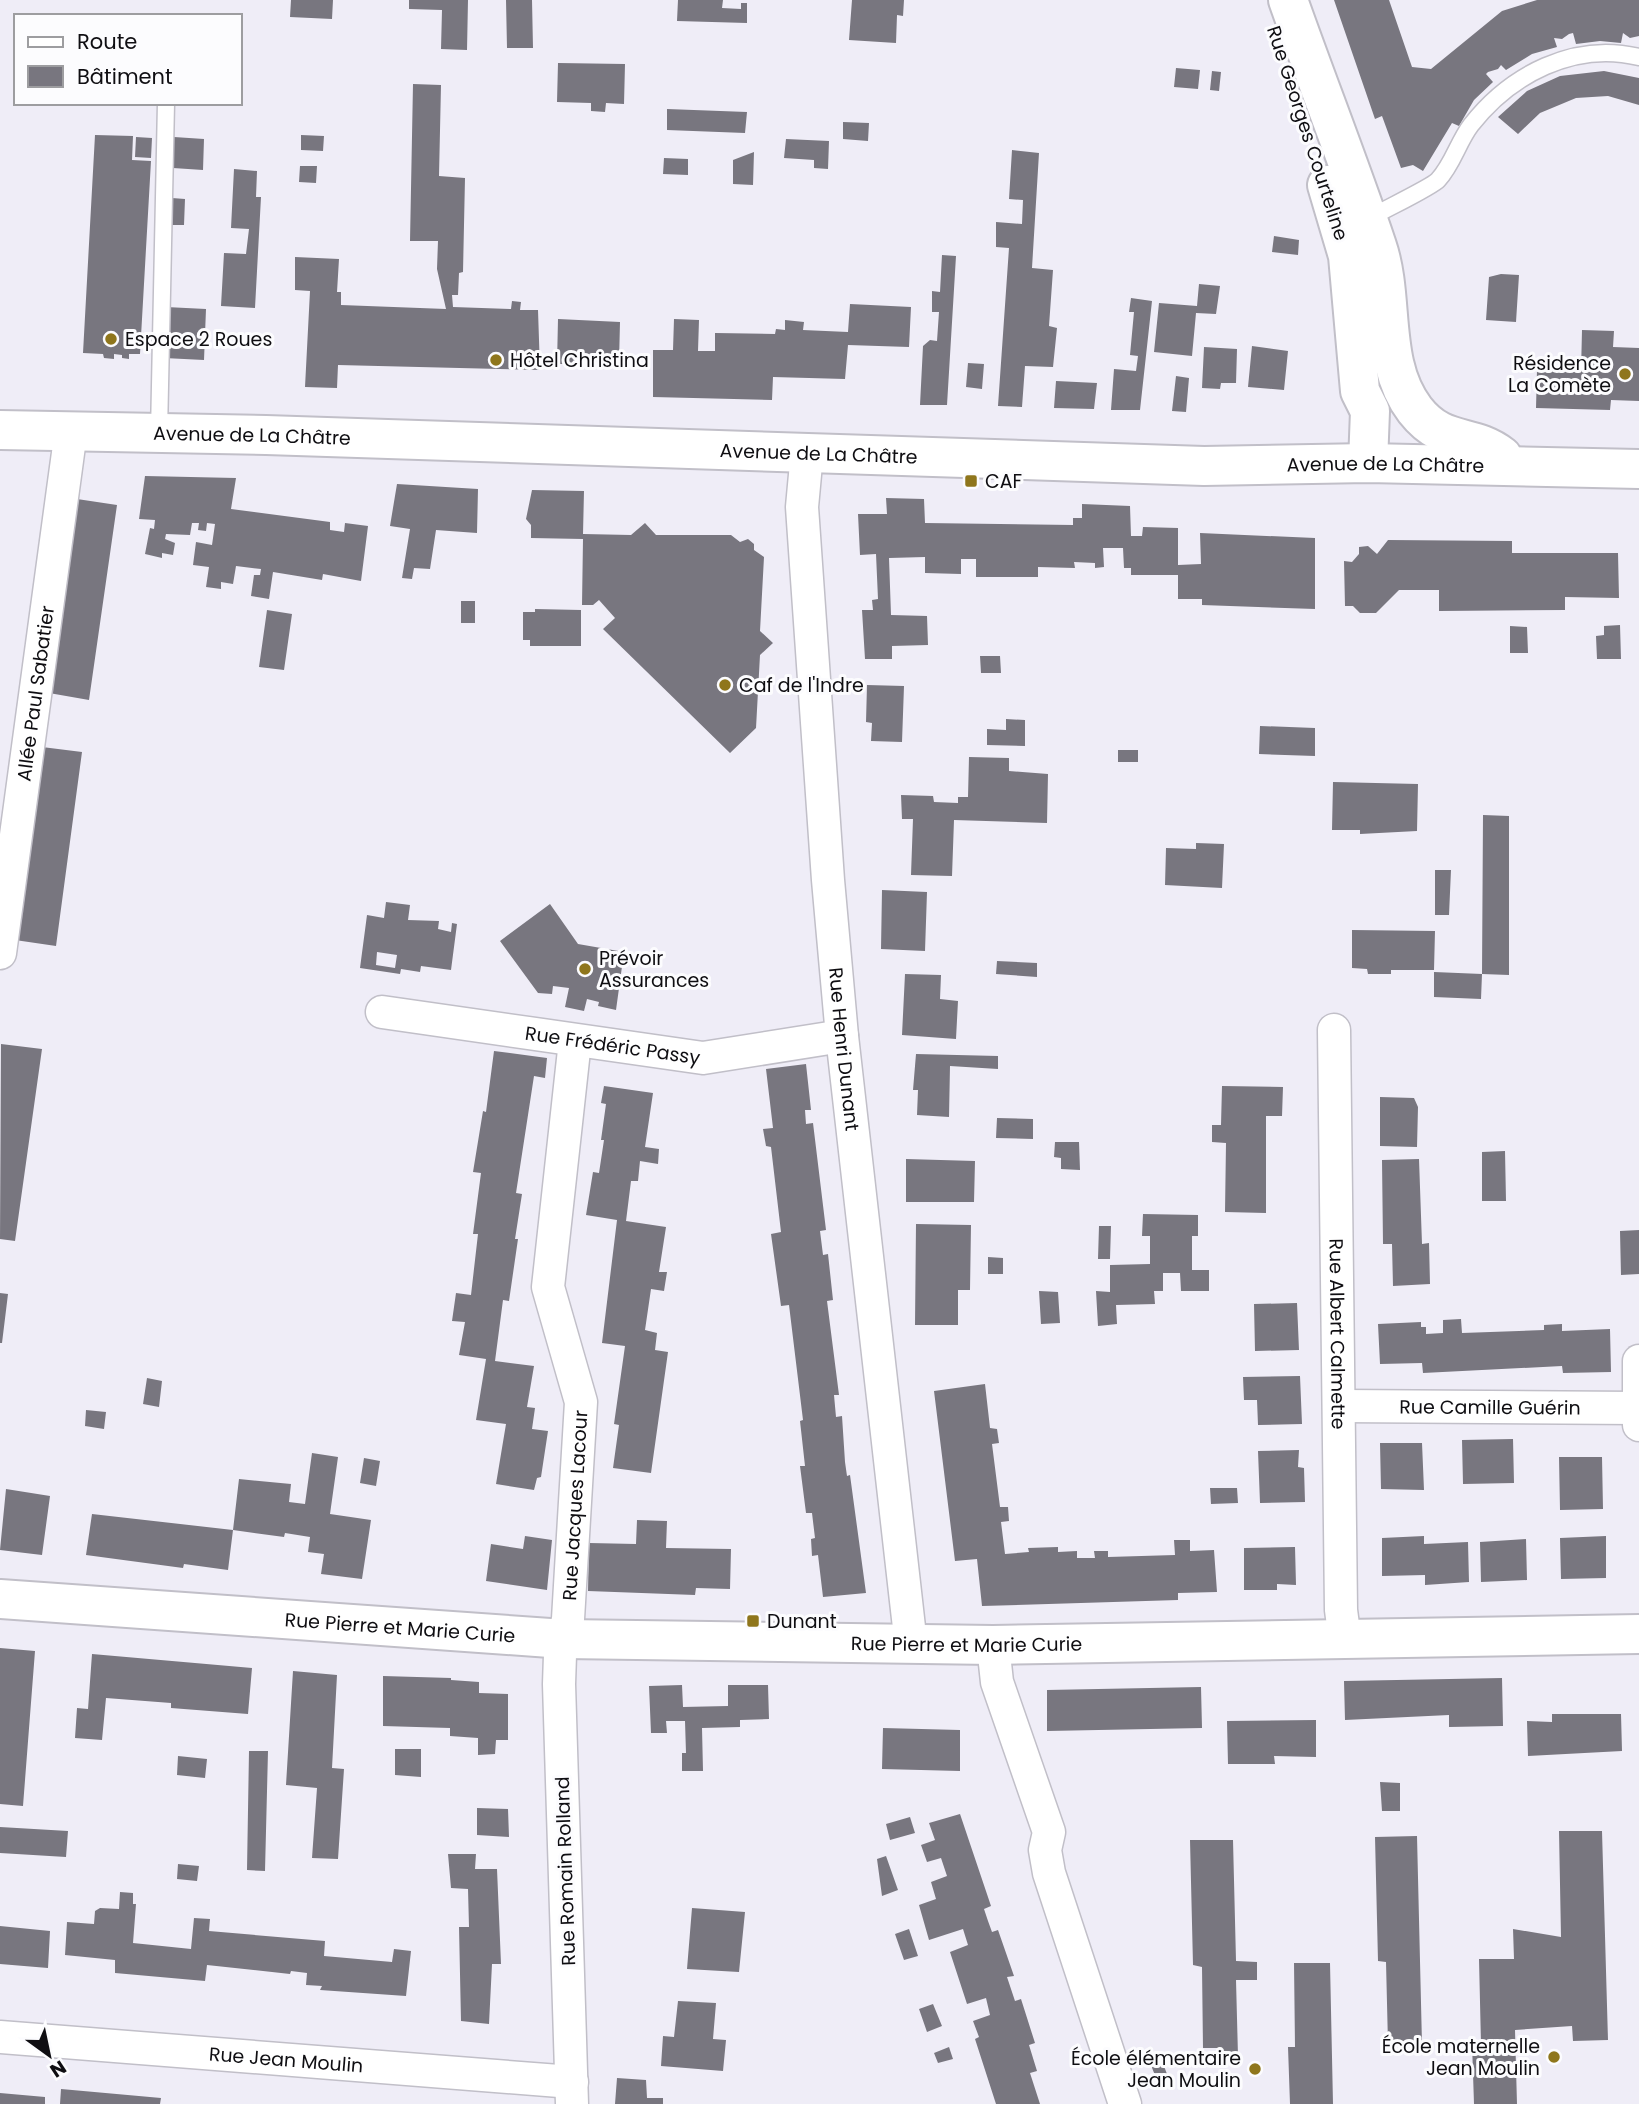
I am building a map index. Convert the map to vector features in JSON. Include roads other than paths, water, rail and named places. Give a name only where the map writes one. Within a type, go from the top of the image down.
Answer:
[{"type":"street","name":"Rue Georges Courteline","points":[[1263,0],[1340,222],[1354,296],[1365,401],[1368,463]]},
{"type":"street","name":"Rue Georges Courteline","points":[[1288,0],[1378,247],[1395,365],[1413,407],[1437,432],[1487,445],[1515,466]]},
{"type":"street","name":"Rue Georges Courteline","points":[[1308,463],[1340,437],[1353,414],[1365,401],[1384,401],[1395,365]]},
{"type":"street","name":"Avenue de La Châtre","points":[[0,430],[1204,466],[1368,463],[1639,469]]},
{"type":"street","name":"Allée Paul Sabatier","points":[[0,953],[71,432]]},
{"type":"street","name":"Rue Henri Dunant","points":[[807,453],[803,507],[828,880],[842,1037],[911,1645]]},
{"type":"street","name":"Rue Frédéric Passy","points":[[382,1012],[703,1058],[842,1037]]},
{"type":"street","name":"Rue Albert Calmette","points":[[1334,1030],[1341,1610],[1345,1640]]},
{"type":"street","name":"Rue Jacques Lacour","points":[[564,1639],[568,1619],[581,1402],[548,1287],[575,1041]]},
{"type":"street","points":[[1639,1361],[1639,1425]]},
{"type":"street","name":"Rue Camille Guérin","points":[[1340,1406],[1638,1408]]},
{"type":"street","name":"Rue Pierre et Marie Curie","points":[[0,1599],[564,1639],[993,1645],[1639,1634]]},
{"type":"street","name":"Rue Romain Rolland","points":[[564,1639],[559,1684],[572,2093]]},
{"type":"street","points":[[993,1645],[997,1682],[1049,1832],[1045,1850],[1049,1873],[1125,2104]]},
{"type":"street","name":"Rue Jean Moulin","points":[[0,2037],[572,2093]]},
{"type":"lane","points":[[1366,220],[1436,183],[1453,160],[1469,128],[1495,97],[1537,68],[1563,59],[1605,54],[1623,53],[1639,57]]},
{"type":"lane","points":[[159,433],[166,105]]},
{"type":"place","name":"Espace 2 Roues","points":[[111,339]]},
{"type":"place","name":"Hôtel Christina","points":[[496,360]]},
{"type":"place","name":"Résidence La Comète","points":[[1625,374]]},
{"type":"place","name":"CAF","points":[[971,481]]},
{"type":"place","name":"Caf de l'Indre","points":[[725,685]]},
{"type":"place","name":"Prévoir Assurances","points":[[585,969]]},
{"type":"place","name":"Dunant","points":[[753,1621]]},
{"type":"place","name":"École maternelle Jean Moulin","points":[[1554,2057]]},
{"type":"place","name":"École élémentaire Jean Moulin","points":[[1255,2069]]}]
